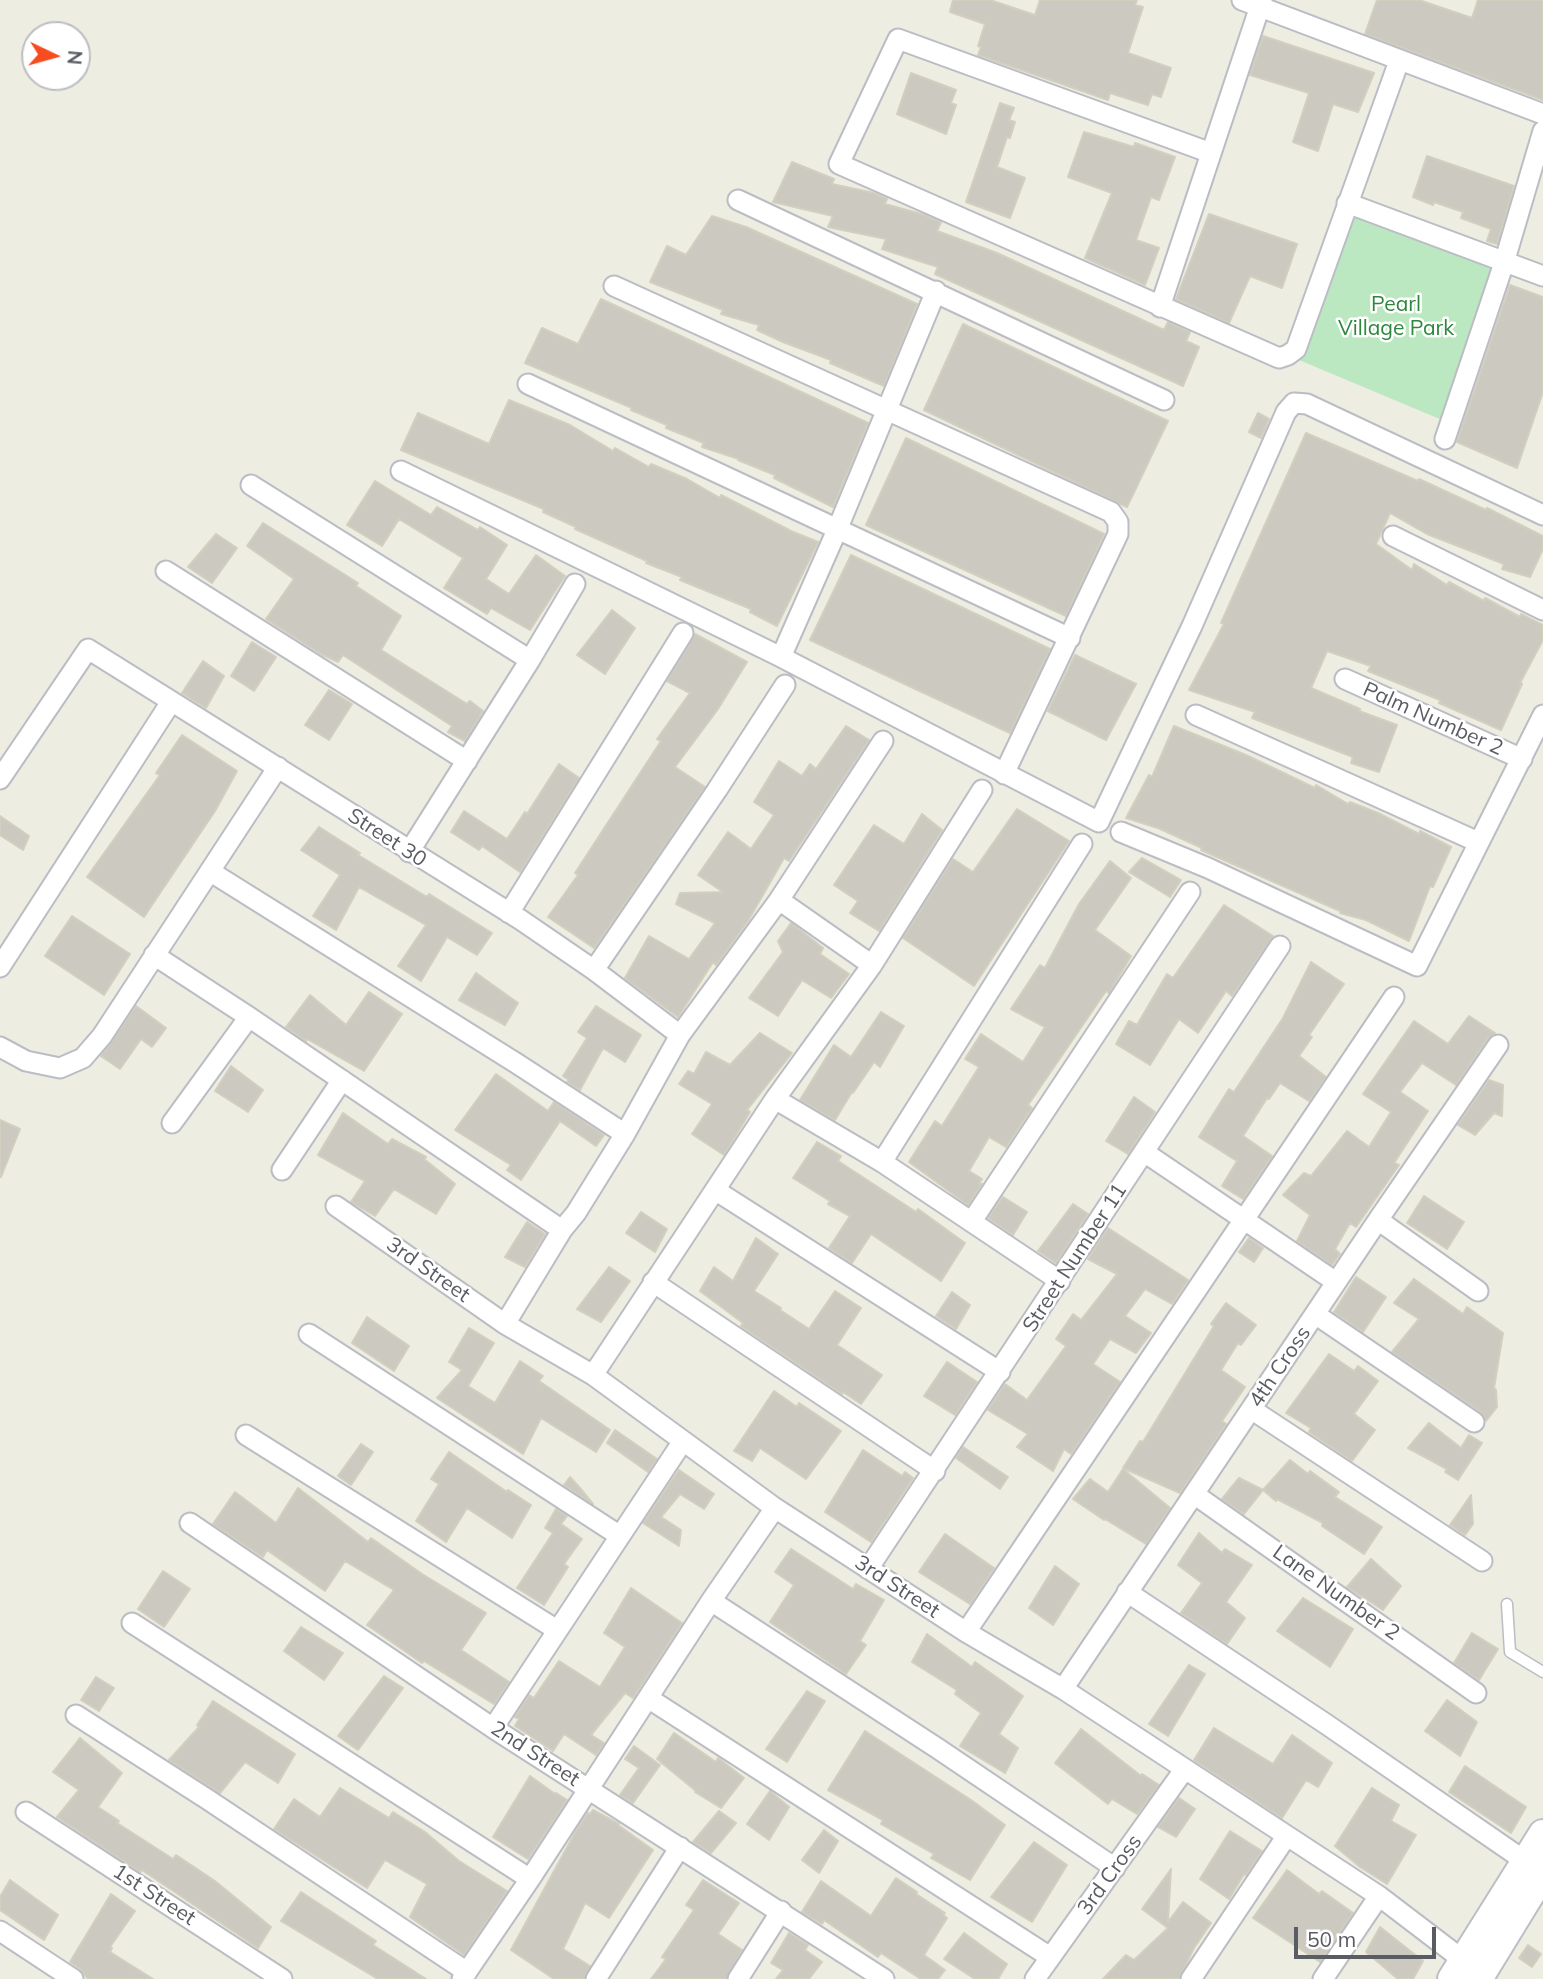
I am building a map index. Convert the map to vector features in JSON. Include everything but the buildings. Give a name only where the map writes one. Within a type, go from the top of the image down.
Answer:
[{"type":"main road","points":[[1464,1973],[1534,1867],[1543,1834]]},
{"type":"street","points":[[1160,307],[1211,153],[1254,2],[1399,61],[1543,114]]},
{"type":"street","points":[[1211,153],[898,38],[839,164],[1279,358],[1296,349],[1399,61]]},
{"type":"street","points":[[1446,439],[1504,263],[1543,131]]},
{"type":"street","points":[[738,200],[1164,400]]},
{"type":"street","points":[[1347,203],[1543,276]]},
{"type":"street","points":[[614,286],[1111,512],[1118,522],[1118,534],[1004,774]]},
{"type":"street","points":[[781,657],[936,291]]},
{"type":"street","points":[[528,383],[1070,638]]},
{"type":"street","points":[[401,471],[781,657],[1099,822],[1192,626],[1286,412],[1294,403],[1307,404],[1543,515]]},
{"type":"street","points":[[251,485],[530,660]]},
{"type":"street","points":[[1393,536],[1543,610]]},
{"type":"street","points":[[166,572],[467,761]]},
{"type":"street","points":[[409,852],[575,584]]},
{"type":"street","points":[[509,913],[683,633]]},
{"type":"street","name":"Street 30","points":[[2,770],[88,649],[509,913],[594,970],[680,1035]]},
{"type":"street","name":"Palm Number 2","points":[[1345,679],[1522,759]]},
{"type":"street","points":[[594,970],[710,801],[785,685]]},
{"type":"street","points":[[0,967],[171,702]]},
{"type":"street","points":[[1196,715],[1478,842]]},
{"type":"street","points":[[1121,832],[1208,868],[1417,966],[1543,715]]},
{"type":"street","points":[[505,1324],[562,1230],[576,1213],[625,1135],[680,1035],[779,900],[883,741]]},
{"type":"street","points":[[0,1047],[26,1060],[60,1068],[83,1058],[102,1036],[278,767]]},
{"type":"street","points":[[593,1375],[775,1099],[872,965],[982,790]]},
{"type":"street","points":[[881,1162],[1082,844]]},
{"type":"street","points":[[211,872],[516,1063],[625,1135]]},
{"type":"street","points":[[972,1221],[1190,892]]},
{"type":"street","points":[[779,900],[872,965]]},
{"type":"street","name":"Street Number 11","points":[[869,1569],[1280,946]]},
{"type":"street","points":[[154,955],[562,1230]]},
{"type":"street","points":[[966,1632],[1394,997]]},
{"type":"street","points":[[172,1123],[249,1017]]},
{"type":"street","name":"4th Cross","points":[[1063,1689],[1498,1045]]},
{"type":"street","points":[[282,1170],[342,1080]]},
{"type":"street","points":[[775,1099],[881,1162],[1060,1281]]},
{"type":"street","points":[[1144,1152],[1336,1282]]},
{"type":"street","points":[[715,1190],[1000,1372]]},
{"type":"street","name":"3rd Street","points":[[336,1206],[505,1324],[593,1375],[775,1508],[966,1632],[1063,1689],[1379,1896],[1464,1973]]},
{"type":"street","points":[[1378,1220],[1478,1291]]},
{"type":"street","points":[[653,1282],[935,1471]]},
{"type":"street","points":[[1315,1314],[1474,1422]]},
{"type":"street","points":[[309,1334],[620,1536]]},
{"type":"street","points":[[1251,1409],[1482,1561]]},
{"type":"street","points":[[246,1435],[557,1630]]},
{"type":"street","points":[[493,1728],[683,1441]]},
{"type":"street","name":"Lane Number 2","points":[[1194,1494],[1476,1693]]},
{"type":"street","points":[[76,1715],[207,1799],[464,1976],[775,1508]]},
{"type":"street","name":"2nd Street","points":[[190,1523],[493,1728],[781,1911],[874,1976]]},
{"type":"street","points":[[1127,1592],[1534,1867]]},
{"type":"street","points":[[711,1601],[1115,1868]]},
{"type":"street","points":[[132,1623],[530,1879]]},
{"type":"street","points":[[648,1698],[1050,1957]]},
{"type":"street","name":"3rd Cross","points":[[1035,1979],[1184,1770]]},
{"type":"street","name":"1st Street","points":[[26,1812],[282,1979]]},
{"type":"street","points":[[1191,1979],[1286,1837]]},
{"type":"street","points":[[596,1979],[680,1847]]},
{"type":"street","points":[[1323,1979],[1379,1896]]},
{"type":"street","points":[[738,1979],[781,1911]]},
{"type":"street","points":[[0,1931],[73,1979]]},
{"type":"lane","points":[[1507,1604],[1510,1652],[1543,1672]]},
{"type":"green space","name":"Pearl Village Park","points":[[1353,215],[1494,268],[1442,420],[1299,360]]}]
